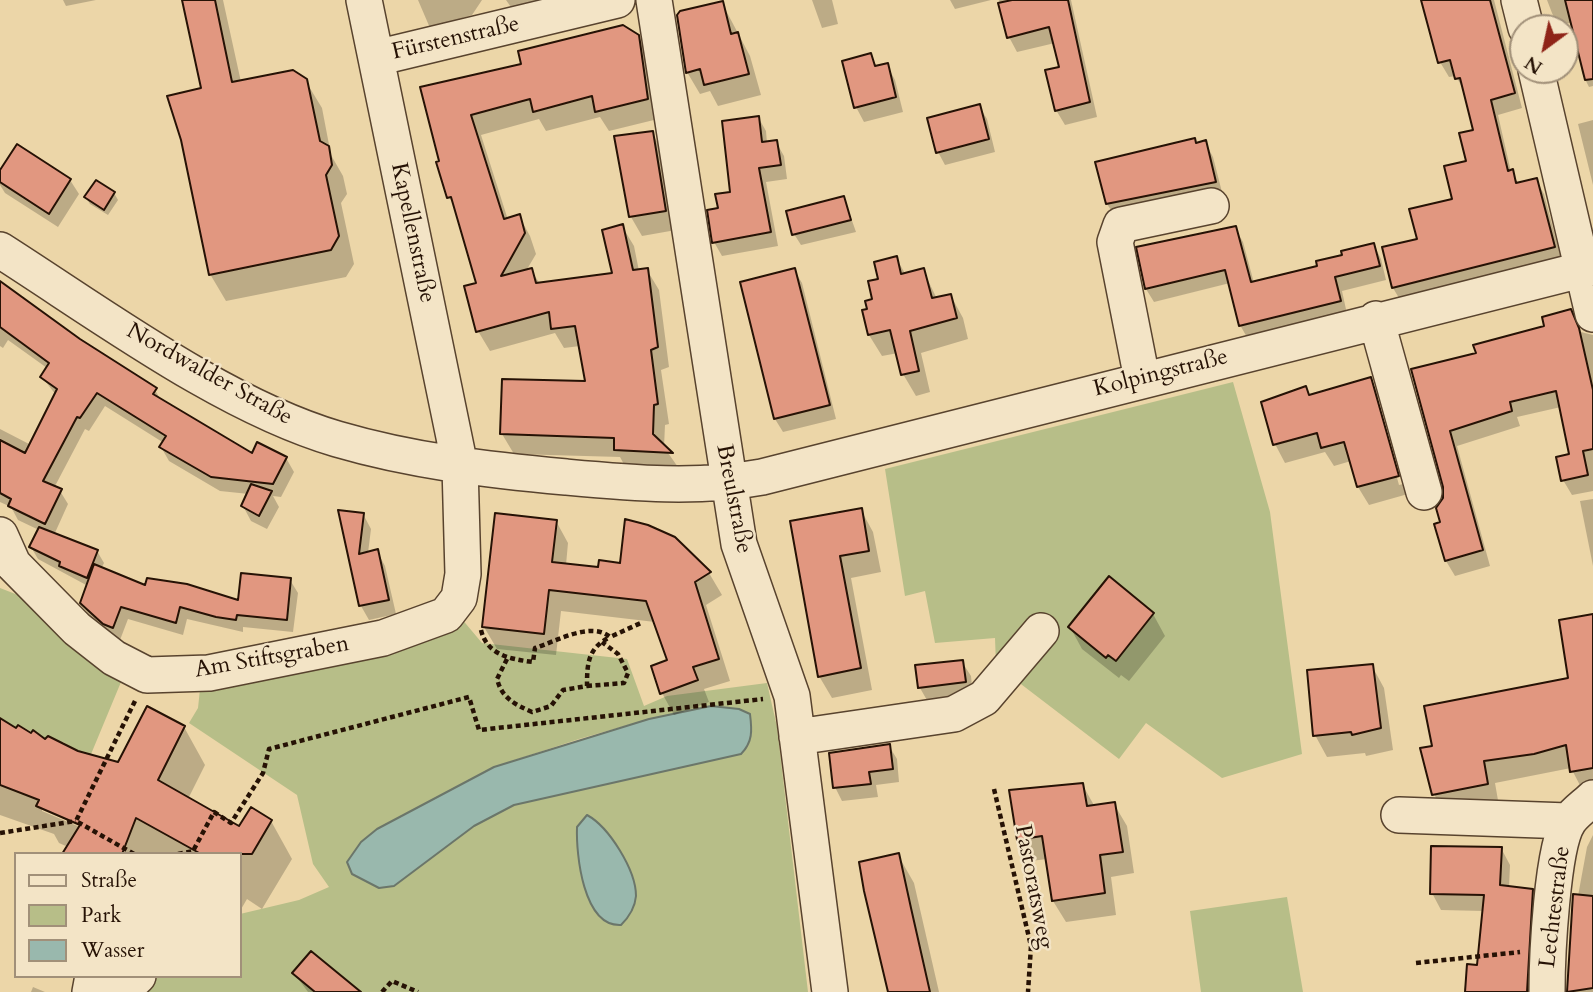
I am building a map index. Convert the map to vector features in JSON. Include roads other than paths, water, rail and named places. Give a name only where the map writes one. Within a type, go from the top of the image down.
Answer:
[{"type":"street","name":"Kapellenstraße","points":[[364,0],[460,466]]},
{"type":"street","name":"Fürstenstraße","points":[[376,58],[617,0]]},
{"type":"street","name":"Breulstraße","points":[[654,0],[739,544],[792,696],[830,992]]},
{"type":"street","points":[[1540,84],[1588,268],[1593,314]]},
{"type":"street","points":[[1142,379],[1115,242],[1121,225],[1211,206]]},
{"type":"street","name":"Nordwalder Straße","points":[[0,250],[197,374],[276,416],[336,439],[460,466],[602,480],[696,485],[728,483]]},
{"type":"street","name":"Kolpingstraße","points":[[728,483],[1588,268]]},
{"type":"street","points":[[1376,319],[1424,492]]},
{"type":"street","name":"Am Stiftsgraben","points":[[4,553],[77,629],[114,657],[147,675],[223,671],[383,638],[446,615],[459,598],[463,574],[460,466]]},
{"type":"street","points":[[797,737],[954,714],[984,698],[1041,631]]},
{"type":"street","name":"Lechtestraße","points":[[1399,815],[1581,810],[1558,860],[1547,949],[1547,992]]},
{"type":"street","points":[[121,992],[136,978]]},
{"type":"water","points":[[711,706],[739,709],[750,714],[751,736],[741,754],[514,805],[474,826],[394,886],[379,888],[352,874],[347,862],[361,842],[377,829],[494,767],[649,719]]},
{"type":"water","points":[[587,815],[604,829],[620,850],[635,886],[636,896],[631,912],[621,925],[608,922],[598,914],[584,887],[578,854],[577,827]]}]
